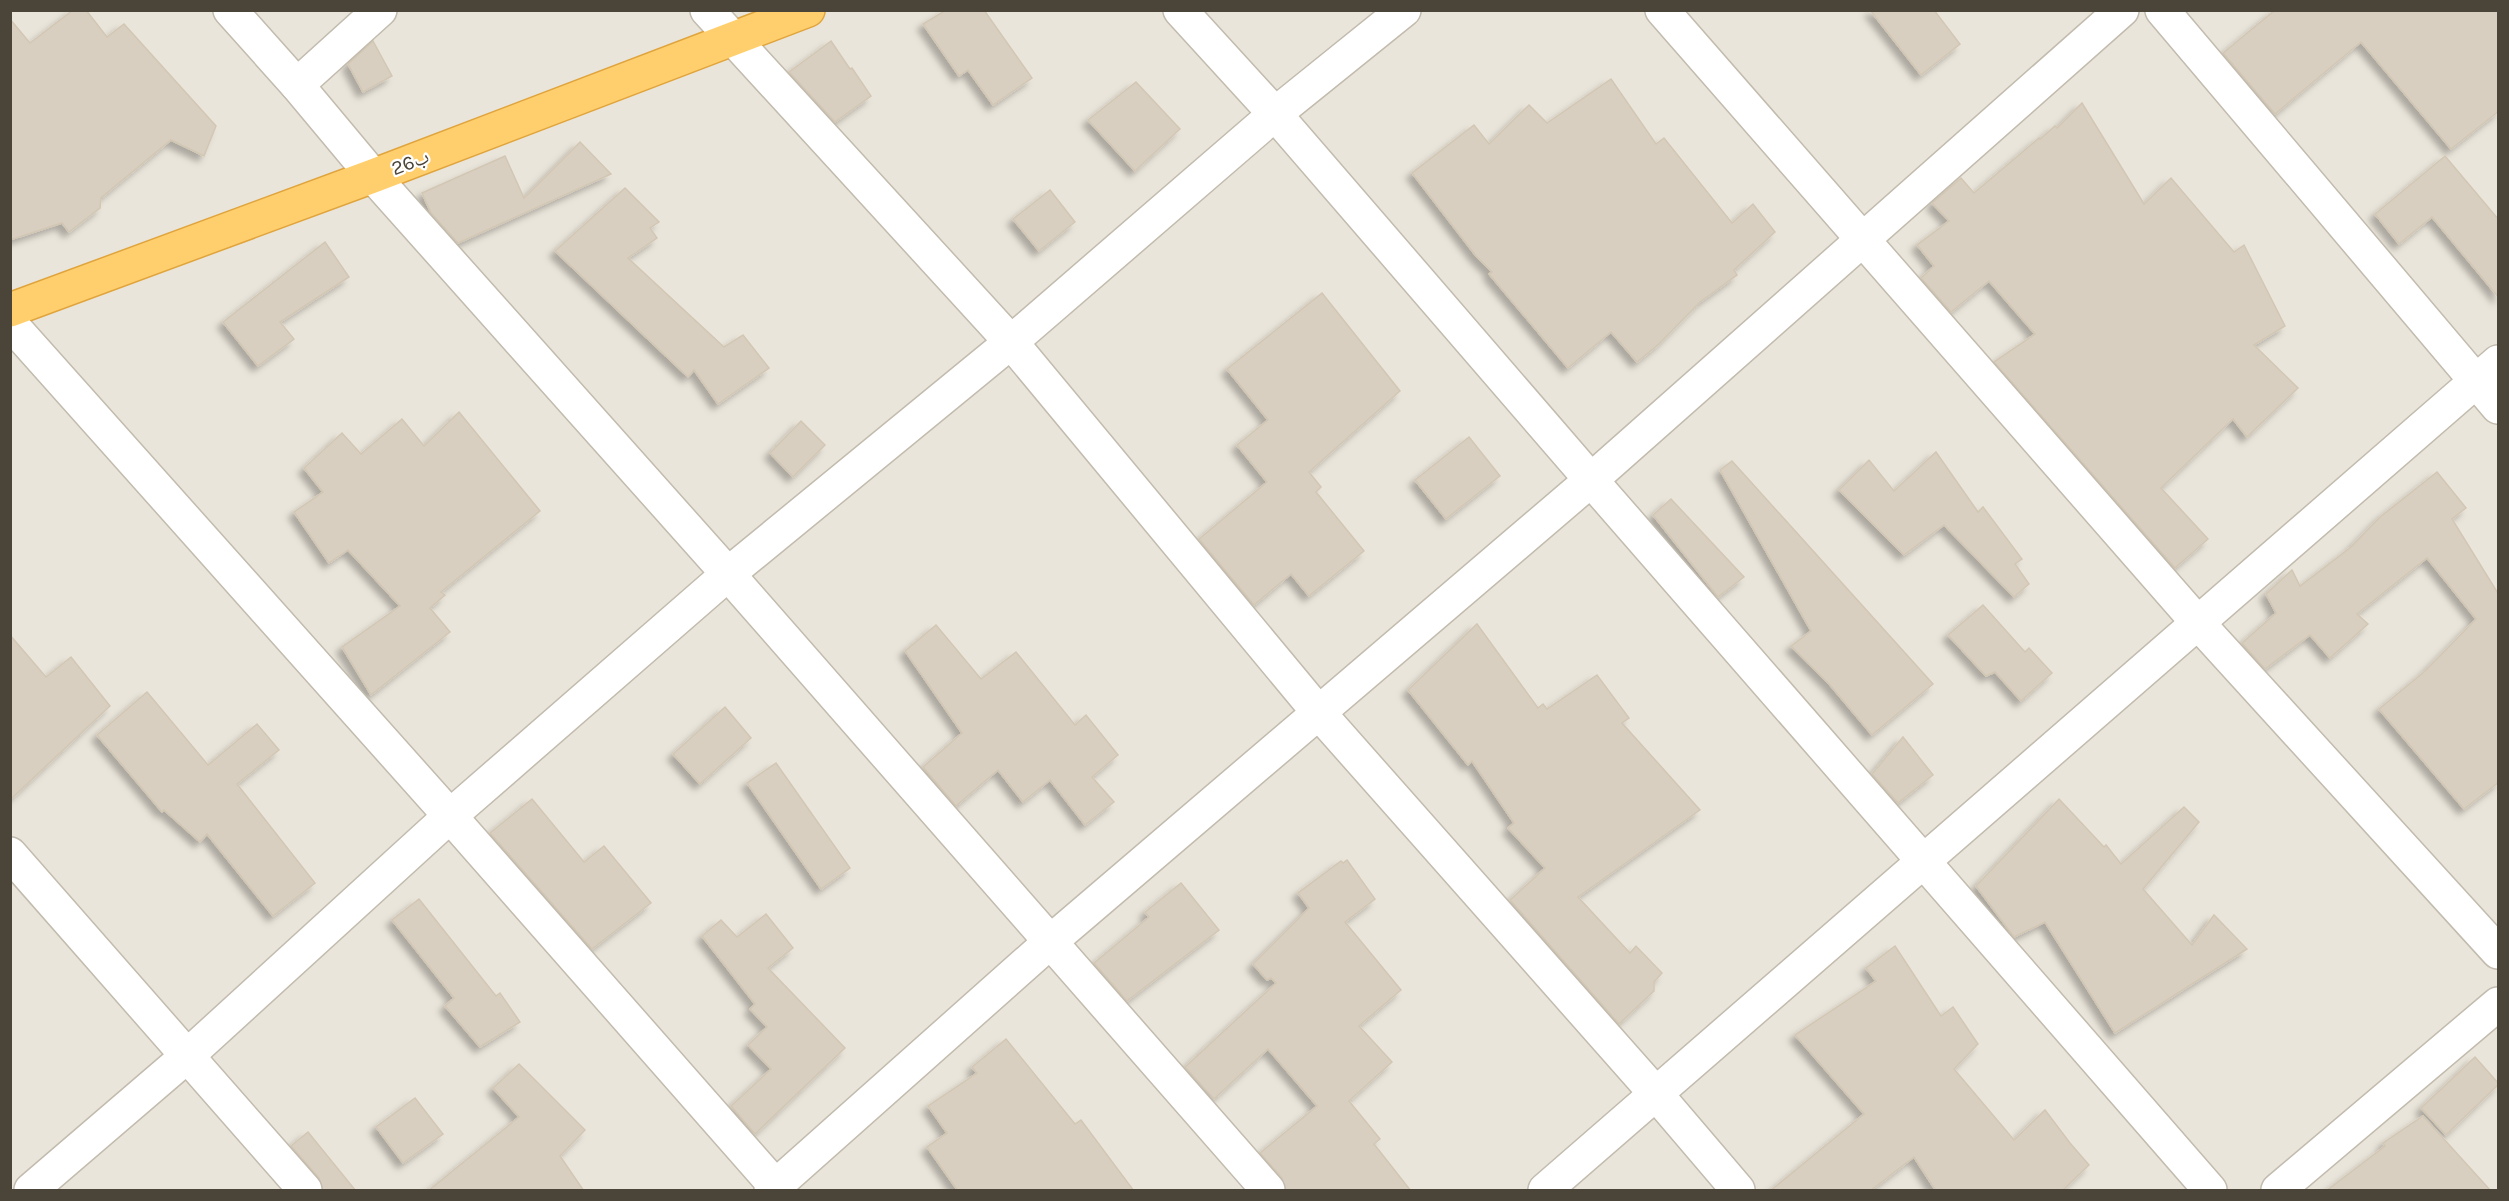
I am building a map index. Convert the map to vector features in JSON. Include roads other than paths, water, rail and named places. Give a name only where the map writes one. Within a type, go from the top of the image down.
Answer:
[{"type":"highway","name":"26ب","points":[[10,310],[373,176],[808,10]]},
{"type":"street","points":[[230,10],[297,85],[373,176],[728,574],[1268,1191]]},
{"type":"street","points":[[297,85],[380,10]]},
{"type":"street","points":[[707,10],[1011,342],[1320,713],[1657,1095],[1738,1191]]},
{"type":"street","points":[[1180,10],[1275,114],[2210,1191]]},
{"type":"street","points":[[31,1191],[186,1057],[450,816],[728,574],[1011,342],[1275,114],[1404,10]]},
{"type":"street","points":[[1662,10],[2198,622],[2499,952]]},
{"type":"street","points":[[10,323],[450,816],[775,1189],[1050,942],[1591,480],[2122,10]]},
{"type":"street","points":[[2162,10],[2487,371],[2499,407]]},
{"type":"street","points":[[1545,1191],[2487,371]]},
{"type":"street","points":[[10,854],[305,1191]]},
{"type":"street","points":[[2278,1191],[2499,1004]]}]
